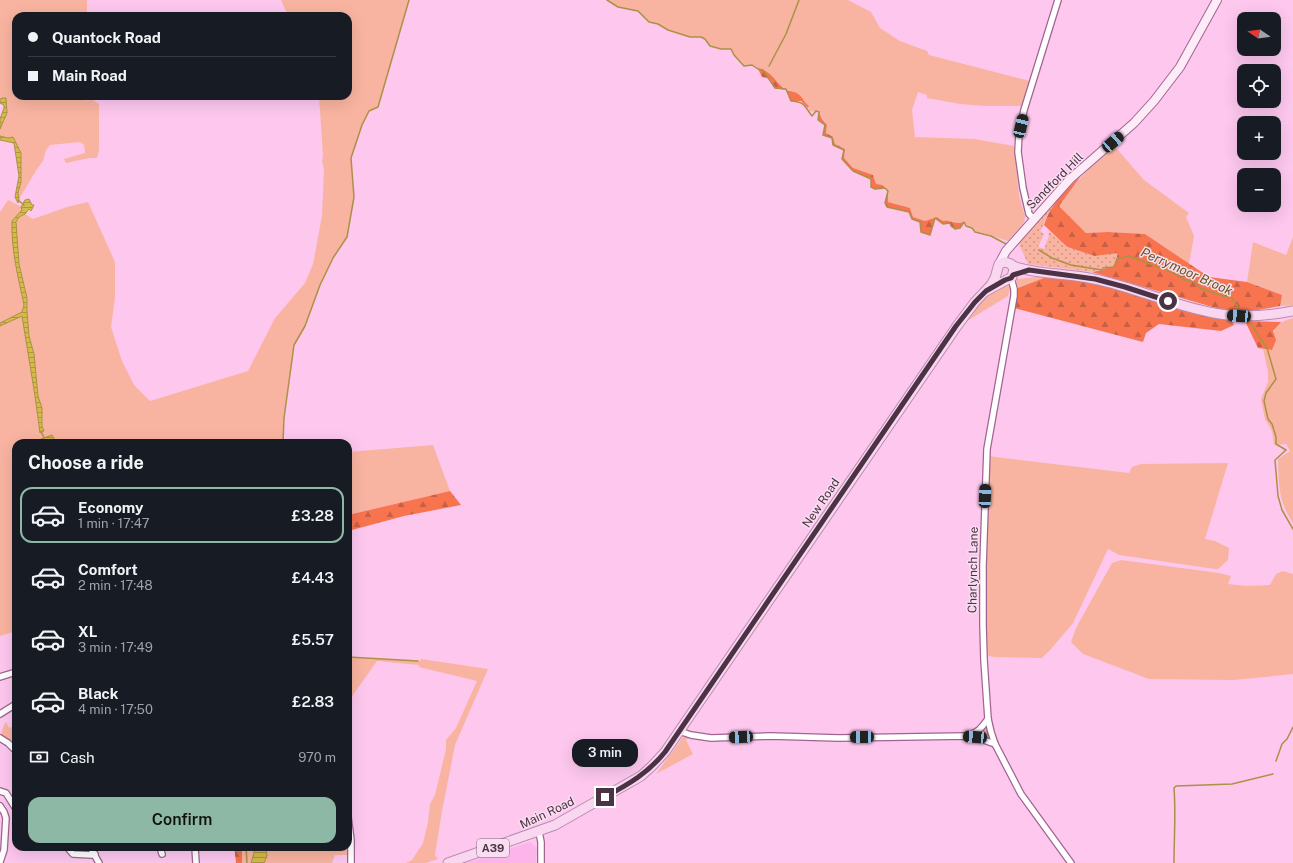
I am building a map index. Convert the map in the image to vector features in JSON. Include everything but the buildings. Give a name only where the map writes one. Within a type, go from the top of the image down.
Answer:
[{"type":"main road","name":"Sandford Hill","points":[[998,268],[1003,255],[1070,179],[1134,123],[1154,101],[1180,67],[1217,0]]},
{"type":"main road","points":[[1010,247],[1010,273]]},
{"type":"main road","points":[[1010,273],[1005,262],[998,268],[999,278],[1010,273],[1029,270],[1095,279],[1185,306],[1222,314],[1239,316],[1293,311]]},
{"type":"main road","name":"New Road","points":[[986,291],[995,278],[998,268]]},
{"type":"main road","name":"New Road","points":[[679,730],[956,326],[986,291],[1010,273]]},
{"type":"main road","name":"Main Road","points":[[448,863],[539,832],[563,821],[641,776],[659,759],[679,730]]},
{"type":"street","points":[[1034,219],[1029,214],[1023,188],[1018,152],[1019,134],[1024,110],[1058,0]]},
{"type":"street","name":"Charlynch Lane","points":[[1010,273],[1014,296],[989,434],[986,460],[983,566],[983,639],[988,718],[990,732],[995,744],[1027,802],[1071,863]]},
{"type":"street","points":[[0,677],[12,673]]},
{"type":"street","points":[[0,714],[12,706]]},
{"type":"street","points":[[966,736],[977,732],[982,728],[988,718]]},
{"type":"street","points":[[679,730],[691,736],[711,738],[771,736],[838,738],[966,736],[975,737],[995,744]]},
{"type":"street","points":[[0,738],[12,747]]},
{"type":"street","points":[[0,791],[6,793],[12,803]]},
{"type":"street","points":[[0,806],[6,818],[4,850],[0,862]]},
{"type":"street","points":[[539,832],[541,842],[541,863]]},
{"type":"street","points":[[70,851],[73,854],[95,854]]},
{"type":"street","points":[[93,851],[99,863]]},
{"type":"street","points":[[195,851],[196,863]]},
{"type":"street","points":[[351,851],[351,863]]},
{"type":"shaded area","points":[[0,0],[87,0],[87,12],[12,12],[12,100],[93,100],[99,104],[99,150],[97,158],[89,158],[66,163],[64,159],[85,153],[84,145],[80,142],[50,145],[46,150],[43,161],[19,199],[18,194],[21,182],[21,158],[13,137],[9,138],[0,136],[0,129],[7,113],[6,99],[0,99]]},
{"type":"shaded area","points":[[281,0],[409,0],[378,107],[369,111],[362,125],[351,158],[354,197],[347,237],[333,258],[320,285],[305,326],[294,345],[284,418],[283,439],[12,439],[12,632],[0,636],[0,212],[8,200],[20,206],[25,214],[33,219],[67,207],[88,202],[115,262],[115,298],[111,327],[122,361],[134,385],[150,401],[248,371],[275,318],[305,283],[313,264],[322,216],[324,169],[322,161],[323,156],[319,100],[352,100],[352,12],[286,12]]},
{"type":"shaded area","points":[[607,0],[848,0],[871,12],[880,28],[900,41],[927,51],[929,55],[1030,81],[1021,106],[960,104],[927,98],[927,95],[918,92],[912,110],[915,137],[975,139],[1014,146],[1019,195],[1025,217],[1024,223],[1008,241],[975,232],[964,222],[958,223],[943,221],[937,217],[925,221],[913,217],[910,208],[888,202],[885,188],[876,184],[873,175],[853,168],[844,158],[845,149],[835,144],[833,137],[826,133],[827,125],[819,112],[809,111],[809,106],[800,97],[784,88],[767,72],[752,65],[744,66],[733,54],[731,49],[721,49],[710,46],[705,39],[701,37],[690,37],[668,30],[658,24],[649,22],[638,11],[618,7]]},
{"type":"shaded area","points":[[6,98],[7,113],[0,129],[0,119],[4,105],[0,103],[0,99]]},
{"type":"shaded area","points":[[0,136],[8,138],[13,137],[21,153],[21,182],[18,193],[18,203],[15,197],[19,176],[14,143],[0,140]]},
{"type":"shaded area","points":[[1114,148],[1117,149],[1144,180],[1189,213],[1186,217],[1194,236],[1189,264],[1145,234],[1108,232],[1086,233],[1059,206],[1077,182],[1090,168]]},
{"type":"shaded area","points":[[29,199],[32,205],[34,205],[31,211],[29,209],[25,214],[19,217],[16,222],[19,264],[27,298],[29,336],[34,354],[38,396],[42,408],[42,426],[44,431],[40,433],[22,316],[0,326],[0,323],[22,312],[24,305],[17,274],[12,221],[22,210],[21,207],[25,200]]},
{"type":"shaded area","points":[[1056,202],[1048,214],[1040,231],[1044,234],[1038,247],[1044,249],[1050,232],[1067,247],[1094,256],[1118,253],[1114,267],[1092,272],[1028,264],[1018,242],[1043,213]]},
{"type":"shaded area","points":[[1293,237],[1293,305],[1280,306],[1281,295],[1247,282],[1253,242],[1286,255]]},
{"type":"shaded area","points":[[1049,276],[1018,288],[1016,279]]},
{"type":"shaded area","points":[[1009,285],[1010,289],[1008,296],[967,321],[980,303],[995,291]]},
{"type":"shaded area","points":[[1293,318],[1293,523],[1284,507],[1280,492],[1278,459],[1290,451],[1286,444],[1274,445],[1272,431],[1265,419],[1261,399],[1268,382],[1268,372],[1263,349],[1272,350],[1275,329],[1281,323]]},
{"type":"shaded area","points":[[52,435],[54,439],[41,439]]},
{"type":"shaded area","points":[[433,445],[450,491],[352,514],[352,452]]},
{"type":"shaded area","points":[[990,456],[1129,473],[1132,467],[1141,464],[1228,463],[1205,539],[1215,541],[1229,548],[1228,560],[1218,569],[1215,569],[1119,555],[1108,549],[1073,623],[1042,658],[989,656],[986,652],[987,526]]},
{"type":"shaded area","points":[[1121,560],[1219,573],[1231,576],[1228,584],[1246,586],[1270,585],[1276,574],[1283,571],[1293,574],[1293,674],[1234,680],[1149,679],[1083,654],[1071,642],[1076,628],[1112,563]]},
{"type":"shaded area","points":[[352,657],[420,661],[421,659],[488,669],[455,745],[435,855],[438,859],[426,863],[406,863],[412,860],[423,843],[428,822],[430,804],[435,795],[446,749],[446,740],[456,728],[477,681],[419,667],[419,665],[377,661],[352,696]]},
{"type":"shaded area","points":[[6,722],[9,728],[12,726],[12,744],[1,735]]},
{"type":"shaded area","points":[[986,726],[989,739],[977,734]]},
{"type":"shaded area","points":[[683,737],[687,737],[688,739],[686,740],[693,754],[656,774]]},
{"type":"shaded area","points":[[530,842],[537,848],[536,863],[467,863]]},
{"type":"shaded area","points":[[70,851],[93,851],[95,854],[73,854]]},
{"type":"shaded area","points":[[242,851],[351,851],[351,855],[335,855],[332,863],[242,863]]},
{"type":"shaded area","points":[[254,851],[266,851],[267,856],[264,863],[251,863]]},
{"type":"green space","points":[[758,69],[771,75],[786,90],[775,88],[770,79],[762,77]]},
{"type":"green space","points":[[786,90],[800,95],[809,106],[808,108],[801,101],[791,101]]},
{"type":"green space","points":[[819,112],[827,125],[826,133],[833,137],[835,144],[845,149],[844,158],[853,168],[873,175],[876,184],[882,185],[885,188],[875,189],[871,187],[871,179],[853,171],[842,159],[844,150],[833,145],[832,138],[823,135],[825,125],[818,120]]},
{"type":"green space","points":[[1081,176],[1059,206],[1086,233],[1108,232],[1145,234],[1209,277],[1247,282],[1282,295],[1280,306],[1252,311],[1223,310],[1092,272],[1109,267],[1094,256],[1067,247],[1044,225],[1054,204]]},
{"type":"green space","points":[[888,191],[888,202],[910,208],[913,217],[925,221],[937,217],[943,221],[958,223],[964,222],[960,228],[955,229],[950,223],[943,224],[935,218],[930,235],[921,232],[920,222],[912,219],[909,212],[887,207],[885,203]]},
{"type":"green space","points":[[1049,276],[1113,287],[1185,311],[1215,318],[1231,319],[1234,325],[1221,331],[1159,324],[1146,333],[1143,342],[1014,308],[1018,288]]},
{"type":"green space","points":[[1245,321],[1281,322],[1273,331],[1276,340],[1272,350],[1258,348]]},
{"type":"green space","points":[[450,491],[461,505],[404,516],[352,530],[352,514]]},
{"type":"green space","points":[[235,851],[242,851],[242,863],[236,863]]},
{"type":"waterway","points":[[283,439],[284,418],[294,345],[305,326],[320,285],[333,258],[347,237],[354,197],[351,158],[362,125],[369,111],[378,107],[409,0]]},
{"type":"waterway","name":"Perrymoor Brook","points":[[607,0],[618,7],[638,11],[649,22],[658,24],[668,30],[690,37],[701,37],[705,39],[710,46],[721,49],[731,49],[734,55],[744,66],[752,65],[763,70],[775,88],[786,89],[791,101],[802,104],[812,116],[816,111],[819,112],[818,120],[825,125],[823,135],[832,138],[833,145],[844,150],[842,159],[853,171],[871,179],[871,187],[875,189],[885,188],[888,191],[885,203],[887,207],[909,212],[912,219],[920,222],[921,232],[930,235],[935,218],[943,224],[950,223],[955,229],[960,228],[964,222],[966,226],[972,228],[975,232],[991,236],[1006,244]]},
{"type":"waterway","points":[[769,66],[786,34],[799,0]]},
{"type":"waterway","points":[[18,200],[24,205]]},
{"type":"waterway","name":"Perrymoor Brook","points":[[1039,250],[1052,258],[1071,265],[1102,270],[1103,268],[1114,267],[1117,259],[1129,256],[1171,272],[1185,280],[1195,282],[1200,288],[1232,298],[1239,309]]},
{"type":"waterway","name":"Perrymoor Brook","points":[[1251,324],[1267,348],[1276,379],[1266,393],[1264,401],[1268,419],[1272,424],[1276,437],[1276,444],[1286,450],[1275,460],[1278,496],[1282,510],[1293,529]]},
{"type":"waterway","points":[[41,431],[44,438]]},
{"type":"waterway","points":[[352,657],[418,661]]},
{"type":"waterway","name":"Perrymoor Brook","points":[[1276,761],[1282,744],[1287,739],[1293,727]]},
{"type":"waterway","name":"Perrymoor Brook","points":[[1174,863],[1174,788],[1176,786],[1232,784],[1273,774]]},
{"type":"waterway","points":[[246,851],[247,863]]},
{"type":"route","points":[[605,797],[641,776],[665,752],[956,326],[986,291],[1011,278],[1013,275],[1029,270],[1095,279],[1168,301]]}]
